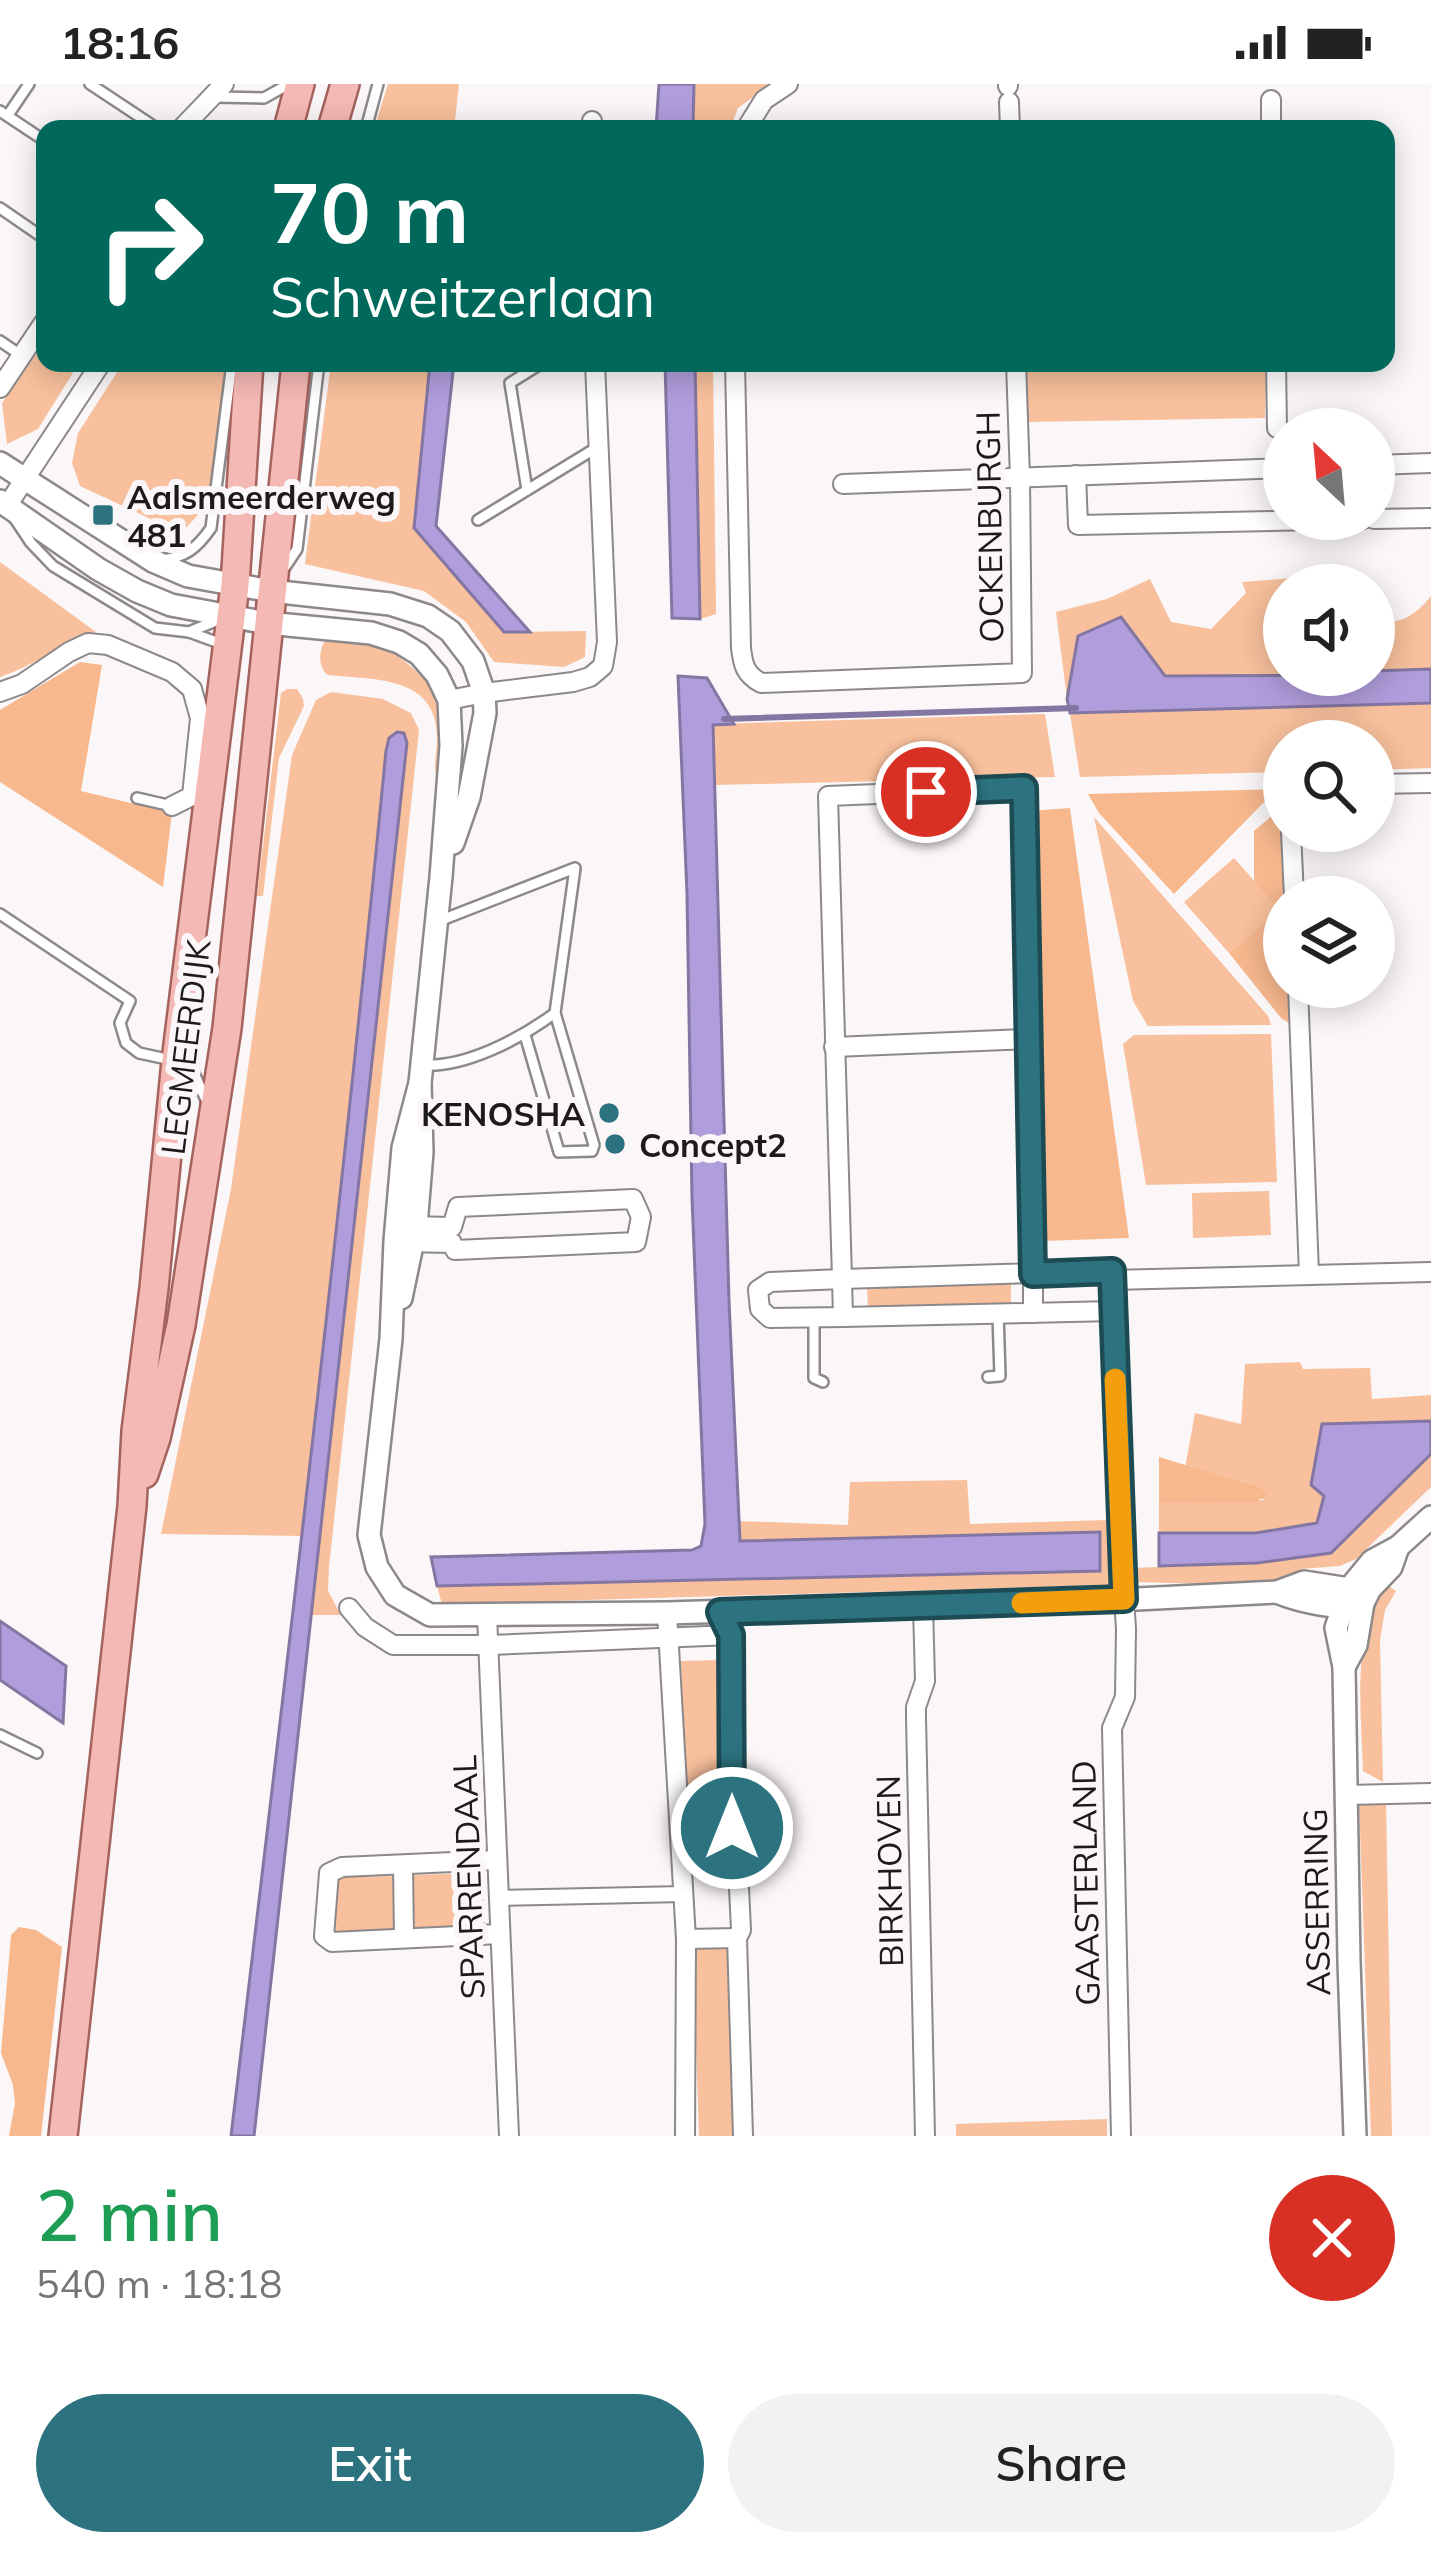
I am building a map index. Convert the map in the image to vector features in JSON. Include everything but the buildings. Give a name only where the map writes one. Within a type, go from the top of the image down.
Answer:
[{"type":"main road","points":[[289,120],[295,84]]},
{"type":"main road","points":[[335,120],[345,84]]},
{"type":"main road","name":"LEGMEERDIJK","points":[[132,1506],[156,1438],[181,1325],[227,1028],[250,603],[249,372]]},
{"type":"main road","name":"LEGMEERDIJK","points":[[63,2136],[176,1061],[226,645],[250,603],[294,372]]},
{"type":"street","points":[[752,120],[764,100],[788,84]]},
{"type":"street","points":[[190,120],[218,90]]},
{"type":"street","points":[[1271,100],[1271,120]]},
{"type":"street","points":[[0,388],[36,335]]},
{"type":"street","points":[[95,372],[4,504],[98,568],[170,604],[390,604],[428,616],[450,631],[473,661],[484,693],[484,713],[469,797],[441,877]]},
{"type":"street","points":[[449,700],[573,682],[603,666],[607,642],[595,372]]},
{"type":"street","name":"OCKENBURGH","points":[[735,372],[741,648],[748,676],[760,682],[1022,673],[1016,372]]},
{"type":"street","points":[[1276,372],[1277,408]]},
{"type":"street","points":[[0,463],[153,561],[250,603],[399,642],[419,654],[449,700],[451,746],[421,1074],[422,1151],[405,1234],[408,1271],[391,1339],[369,1534],[377,1567],[395,1595],[430,1615],[720,1612],[1277,1592],[1294,1600],[1351,1600],[1370,1589],[1391,1567],[1398,1547],[1431,1517]]},
{"type":"street","points":[[1395,464],[1431,463]]},
{"type":"street","points":[[843,484],[1263,469]]},
{"type":"street","points":[[1076,475],[1078,525],[1263,521]]},
{"type":"street","points":[[1395,519],[1431,518]]},
{"type":"street","points":[[0,692],[22,684],[88,643],[108,645],[172,672],[192,689],[200,718],[192,796],[172,806]]},
{"type":"street","points":[[1395,784],[1431,783]]},
{"type":"street","points":[[843,1317],[828,796],[1024,788],[1033,1313]]},
{"type":"street","points":[[1299,1008],[1309,1274]]},
{"type":"street","points":[[834,1047],[1027,1040]]},
{"type":"street","points":[[633,1199],[641,1217],[636,1242],[454,1250],[452,1235],[458,1207],[633,1199]]},
{"type":"street","points":[[405,1234],[452,1235]]},
{"type":"street","points":[[1114,1311],[770,1318],[760,1310],[758,1290],[770,1282],[1033,1274],[1431,1272]]},
{"type":"street","name":"GAASTERLAND","points":[[1112,1275],[1126,1629],[1125,1697],[1112,1728],[1121,2136]]},
{"type":"street","name":"ASSERRING","points":[[1351,1600],[1336,1628],[1344,1667],[1355,2136]]},
{"type":"street","name":"BIRKHOVEN","points":[[922,1606],[925,1681],[916,1717],[925,2136]]},
{"type":"street","points":[[350,1608],[364,1627],[392,1645],[731,1635]]},
{"type":"street","points":[[720,1612],[731,1635],[732,1839],[737,1846],[741,1930],[737,1938],[743,2136]]},
{"type":"street","points":[[668,1613],[686,1939],[685,2136]]},
{"type":"street","name":"SPARRENDAAL","points":[[487,1615],[509,2136]]},
{"type":"street","points":[[1348,1795],[1431,1793]]},
{"type":"street","points":[[682,1840],[732,1839]]},
{"type":"street","points":[[497,1860],[342,1867],[329,1873],[324,1936],[332,1942],[500,1934]]},
{"type":"street","points":[[403,1866],[404,1937]]},
{"type":"street","points":[[499,1898],[684,1894]]},
{"type":"street","points":[[686,1939],[737,1938]]},
{"type":"lane","points":[[29,84],[4,113],[36,135]]},
{"type":"lane","points":[[90,84],[144,120]]},
{"type":"lane","points":[[218,90],[264,98],[295,84]]},
{"type":"lane","points":[[278,120],[295,84]]},
{"type":"lane","points":[[368,120],[378,84]]},
{"type":"lane","points":[[0,208],[36,233]]},
{"type":"lane","points":[[0,341],[22,356]]},
{"type":"lane","points":[[153,561],[184,557],[211,528],[231,372]]},
{"type":"lane","name":"LEGMEERDIJK","points":[[250,603],[297,548],[318,372]]},
{"type":"lane","points":[[527,372],[510,382],[527,490]]},
{"type":"lane","points":[[478,520],[598,446]]},
{"type":"lane","points":[[4,504],[53,566],[155,628],[189,632],[226,645]]},
{"type":"lane","points":[[189,632],[250,603]]},
{"type":"lane","points":[[137,797],[172,806]]},
{"type":"lane","points":[[436,922],[575,868],[555,1013],[592,1151],[559,1152],[525,1035]]},
{"type":"lane","points":[[0,914],[130,1001],[120,1023],[126,1043],[139,1053],[176,1061],[193,1071],[213,1118]]},
{"type":"lane","points":[[421,1074],[525,1035],[555,1013]]},
{"type":"lane","points":[[988,1377],[1000,1376],[998,1313]]},
{"type":"lane","points":[[814,1317],[814,1378],[823,1382]]},
{"type":"lane","points":[[0,1735],[37,1754]]},
{"type":"shaded area","points":[[388,84],[459,84],[455,120],[377,120]]},
{"type":"shaded area","points":[[659,84],[694,84],[693,120],[657,120]]},
{"type":"shaded area","points":[[694,84],[771,84],[738,108],[733,120],[693,120]]},
{"type":"shaded area","points":[[36,355],[36,372],[73,372],[38,429],[7,444],[2,403]]},
{"type":"shaded area","points":[[117,372],[224,372],[210,502],[181,533],[80,486],[72,463],[78,433]]},
{"type":"shaded area","points":[[330,372],[429,372],[414,528],[504,632],[586,631],[585,657],[564,667],[494,662],[466,622],[424,591],[305,564]]},
{"type":"shaded area","points":[[429,372],[453,372],[436,526],[530,632],[504,632],[414,528]]},
{"type":"shaded area","points":[[665,372],[695,372],[700,619],[672,618]]},
{"type":"shaded area","points":[[695,372],[713,372],[716,614],[700,619]]},
{"type":"shaded area","points":[[1023,372],[1266,372],[1263,418],[1025,422]]},
{"type":"shaded area","points":[[0,562],[96,632],[0,677]]},
{"type":"shaded area","points":[[1150,579],[1171,622],[1211,629],[1246,593],[1242,582],[1263,580],[1263,674],[1165,676],[1078,636],[1067,699],[1056,612],[1107,599]]},
{"type":"shaded area","points":[[1431,596],[1431,669],[1395,670],[1395,621],[1419,609]]},
{"type":"shaded area","points":[[1121,617],[1165,676],[1263,676],[1263,696],[1395,696],[1395,670],[1431,669],[1431,703],[1070,713],[1067,699],[1078,636]]},
{"type":"shaded area","points":[[363,637],[400,658],[432,689],[442,716],[440,784],[434,718],[427,703],[400,685],[328,675],[322,667],[326,639]]},
{"type":"shaded area","points":[[80,662],[102,665],[81,791],[172,813],[163,887],[0,782],[0,710]]},
{"type":"shaded area","points":[[678,676],[707,678],[734,724],[713,725],[740,1541],[1100,1532],[1100,1571],[437,1586],[431,1557],[692,1550],[701,1546],[705,1524]]},
{"type":"shaded area","points":[[297,689],[304,706],[279,758],[263,896],[257,896],[281,693]]},
{"type":"shaded area","points":[[331,692],[383,699],[411,713],[419,730],[329,1567],[328,1591],[341,1615],[310,1615],[407,743],[390,737],[303,1536],[161,1534],[231,1189],[292,755],[316,700]]},
{"type":"shaded area","points":[[1431,703],[1431,768],[1395,769],[1395,720],[1263,720],[1263,773],[1080,777],[1070,713]]},
{"type":"shaded area","points":[[1045,714],[1055,777],[715,785],[713,724]]},
{"type":"shaded area","points":[[404,733],[407,743],[254,2136],[231,2136],[332,1271],[386,751],[389,738]]},
{"type":"shaded area","points":[[1263,789],[1263,803],[1174,894],[1099,813],[1088,794]]},
{"type":"shaded area","points":[[1070,808],[1129,1238],[1043,1241],[1029,811]]},
{"type":"shaded area","points":[[1094,817],[1271,1025],[1148,1026],[1133,1001]]},
{"type":"shaded area","points":[[1263,823],[1263,852],[1283,852],[1285,876],[1263,876],[1263,891],[1254,881],[1254,831]]},
{"type":"shaded area","points":[[1234,858],[1263,891],[1263,924],[1229,953],[1184,902]]},
{"type":"shaded area","points":[[1263,924],[1263,996],[1229,953]]},
{"type":"shaded area","points":[[1273,1008],[1291,1008],[1292,1025]]},
{"type":"shaded area","points":[[1271,1034],[1277,1182],[1146,1185],[1123,1044],[1134,1035]]},
{"type":"shaded area","points":[[1269,1191],[1271,1235],[1193,1238],[1192,1193]]},
{"type":"shaded area","points":[[1011,1280],[1011,1304],[868,1308],[867,1284]]},
{"type":"shaded area","points":[[1300,1362],[1303,1369],[1370,1368],[1372,1399],[1431,1395],[1431,1421],[1322,1425],[1325,1496],[1317,1524],[1256,1533],[1159,1533],[1159,1503],[1264,1500],[1233,1481],[1185,1468],[1195,1413],[1241,1424],[1245,1364]]},
{"type":"shaded area","points":[[1431,1421],[1431,1454],[1331,1553],[1257,1563],[1159,1566],[1159,1533],[1256,1533],[1317,1523],[1324,1496],[1311,1485],[1322,1424]]},
{"type":"shaded area","points":[[1431,1454],[1431,1487],[1356,1559],[1340,1566],[1300,1569],[1300,1577],[1256,1585],[1133,1582],[1133,1568],[1257,1563],[1331,1553]]},
{"type":"shaded area","points":[[1159,1457],[1261,1488],[1267,1496],[1255,1502],[1159,1503]]},
{"type":"shaded area","points":[[967,1480],[970,1524],[1108,1520],[1111,1585],[442,1604],[437,1586],[1100,1571],[1099,1532],[740,1542],[739,1521],[848,1525],[850,1482]]},
{"type":"shaded area","points":[[1384,1583],[1396,1591],[1385,1610],[1380,1640],[1383,1782],[1363,1771],[1360,1699],[1367,1627]]},
{"type":"shaded area","points":[[0,1621],[66,1666],[63,1723],[0,1680]]},
{"type":"shaded area","points":[[722,1660],[726,1829],[686,1831],[681,1661]]},
{"type":"shaded area","points":[[1386,1801],[1392,2136],[1371,2136],[1359,1802]]},
{"type":"shaded area","points":[[483,1873],[485,1928],[413,1931],[411,1875]]},
{"type":"shaded area","points":[[398,1876],[399,1931],[332,1935],[338,1877]]},
{"type":"shaded area","points":[[19,1927],[36,1930],[62,1947],[41,2136],[9,2136],[15,2103],[1,2053],[11,1935]]},
{"type":"shaded area","points":[[728,1947],[735,2136],[699,2136],[693,1949]]},
{"type":"shaded area","points":[[1107,2119],[1107,2136],[956,2136],[956,2124]]},
{"type":"waterway","points":[[724,719],[1076,708]]},
{"type":"slow traffic","points":[[1022,1603],[1124,1599],[1115,1379]]},
{"type":"place","name":"Aalsmeerderweg 481","points":[[103,515]]},
{"type":"place","name":"KENOSHA","points":[[609,1113]]},
{"type":"place","name":"Concept2","points":[[615,1144]]},
{"type":"route","points":[[732,1828],[731,1635],[720,1612],[1124,1599],[1112,1271],[1033,1274],[1024,788],[926,792]]}]
